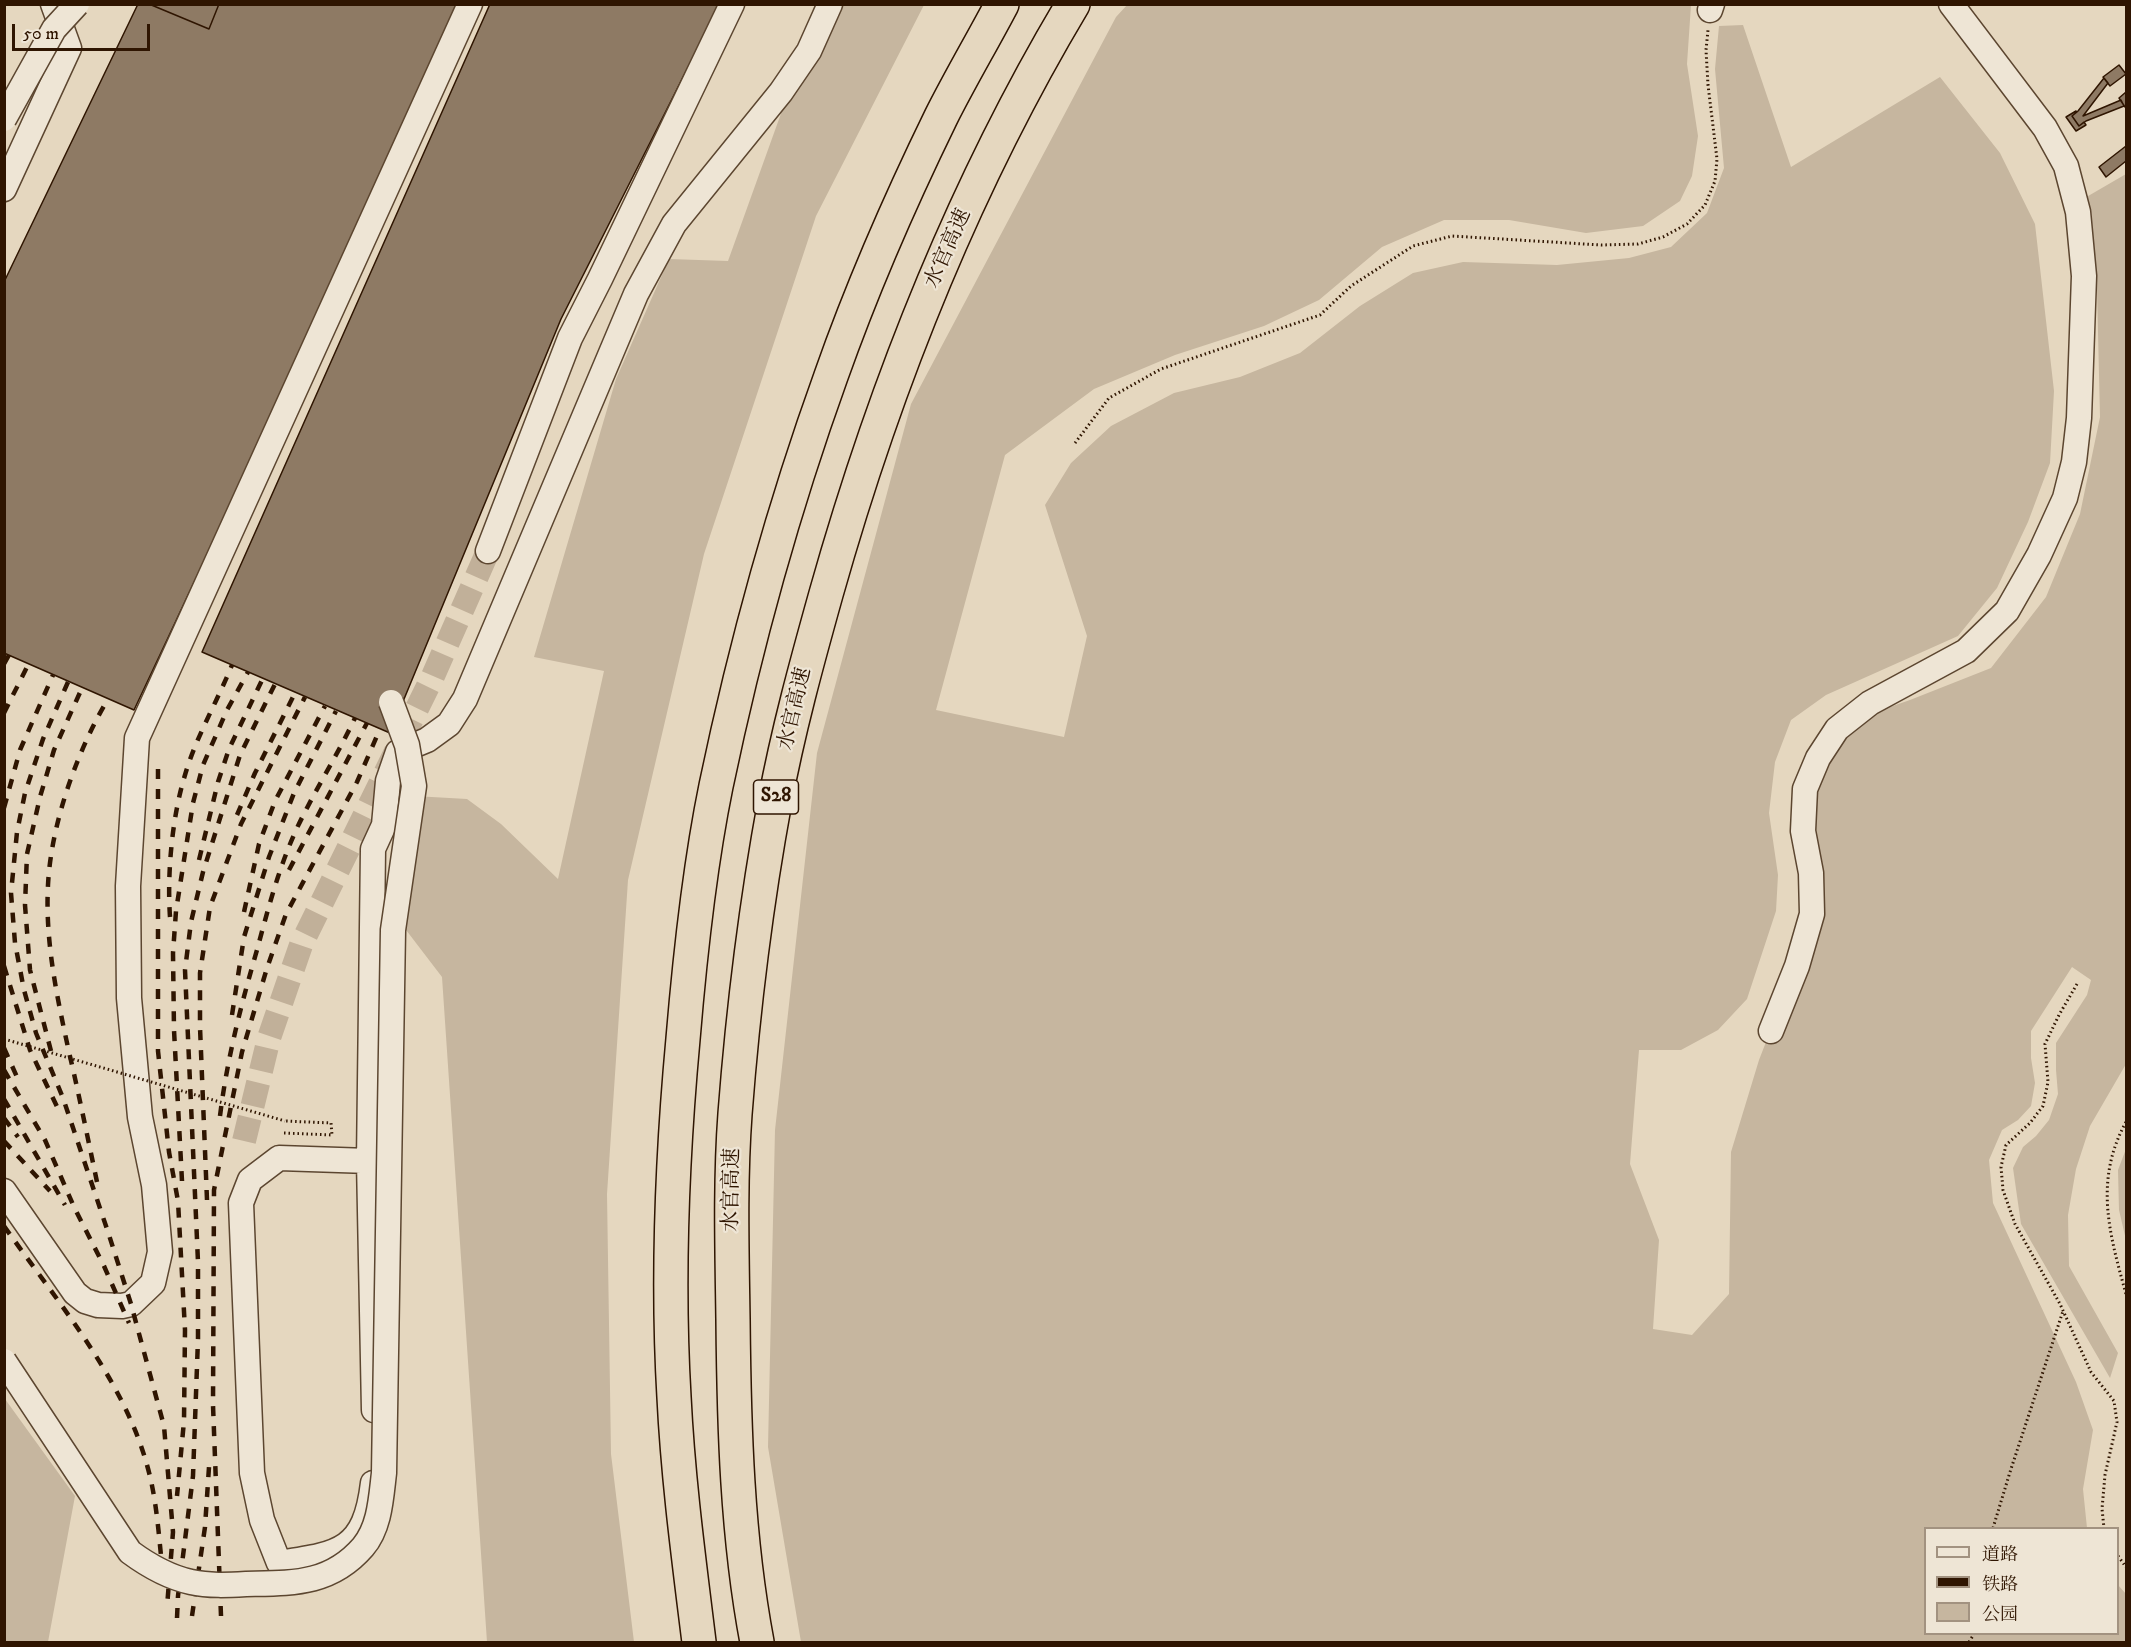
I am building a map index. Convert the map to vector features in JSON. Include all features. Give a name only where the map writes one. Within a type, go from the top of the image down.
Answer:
[{"type":"highway","points":[[699,1642],[684,1526],[674,1396],[671,1251],[676,1114],[691,946],[716,788],[749,646],[789,503],[831,374],[883,245],[936,128],[1002,4]]},
{"type":"highway","name":"水官高速","points":[[757,1642],[740,1518],[734,1390],[732,1230],[735,1117],[751,952],[775,798],[813,640],[847,521],[888,398],[938,270],[996,143],[1073,4]]},
{"type":"lane","points":[[4,189],[69,48],[53,4]]},
{"type":"lane","points":[[4,119],[54,29],[77,4]]},
{"type":"lane","points":[[4,1191],[75,1293],[85,1301],[98,1305],[131,1304],[153,1283],[160,1252],[154,1185],[140,1117],[129,998],[128,886],[137,738],[470,4]]},
{"type":"lane","points":[[488,551],[570,338],[732,4]]},
{"type":"lane","points":[[369,1161],[279,1158],[250,1180],[241,1203],[252,1473],[262,1520],[279,1563],[320,1557],[344,1548],[361,1528],[370,1502],[375,1460],[369,1161],[374,849],[384,825],[388,781],[398,752],[427,740],[449,724],[465,699],[636,294],[674,224],[781,92],[804,60],[830,4]]},
{"type":"lane","points":[[1771,1031],[1797,966],[1812,914],[1811,873],[1803,831],[1805,789],[1818,758],[1837,729],[1870,704],[1966,651],[2007,611],[2048,536],[2065,498],[2074,462],[2079,407],[2084,276],[2078,212],[2066,166],[2044,128],[1951,4]]},
{"type":"lane","points":[[4,1361],[130,1552],[155,1570],[191,1582],[219,1585],[311,1580],[343,1567],[365,1545],[379,1515],[384,1473],[393,930],[414,786],[407,745],[391,702]]},
{"type":"path","points":[[1075,443],[1109,398],[1161,369],[1320,315],[1351,286],[1413,246],[1452,236],[1601,245],[1638,244],[1663,237],[1687,224],[1705,205],[1715,182],[1717,159],[1706,50],[1711,7]]},
{"type":"path","points":[[2077,984],[2045,1044],[2048,1082],[2043,1106],[2030,1123],[2006,1145],[2001,1167],[2003,1190],[2015,1224],[2063,1311],[2091,1372],[2114,1401],[2117,1422],[2105,1474],[2102,1509],[2104,1527]]},
{"type":"path","points":[[4,1040],[285,1121],[331,1123],[332,1135],[284,1133]]},
{"type":"path","points":[[2127,1122],[2117,1140],[2110,1163],[2106,1190],[2109,1230],[2127,1294]]},
{"type":"path","points":[[1993,1527],[2063,1311]]},
{"type":"green space","points":[[820,5],[924,5],[816,216],[704,554],[628,880],[607,1194],[611,1454],[634,1642],[487,1642],[442,977],[403,926],[414,796],[467,799],[501,824],[558,879],[604,671],[534,657],[616,379],[669,259],[728,261]]},
{"type":"green space","points":[[1127,5],[1691,5],[1687,64],[1698,136],[1692,176],[1680,201],[1643,226],[1586,233],[1509,220],[1444,220],[1382,247],[1319,300],[1264,326],[1175,355],[1094,389],[1005,455],[936,710],[1064,737],[1087,636],[1045,505],[1071,463],[1111,426],[1174,393],[1240,377],[1300,353],[1360,306],[1413,273],[1463,262],[1557,265],[1629,258],[1671,247],[1707,213],[1724,168],[1715,69],[1719,26],[1743,25],[1791,167],[1940,77],[2000,153],[2035,224],[2054,391],[2050,463],[2028,522],[1997,588],[1958,636],[1826,695],[1791,720],[1775,762],[1769,813],[1778,875],[1776,911],[1747,999],[1718,1030],[1681,1050],[1639,1050],[1630,1164],[1659,1240],[1653,1329],[1692,1335],[1729,1294],[1731,1152],[1759,1060],[1801,952],[1801,801],[1858,718],[1991,668],[2046,597],[2080,514],[2100,417],[2097,290],[2083,199],[2126,174],[2126,1064],[2090,1126],[2076,1169],[2068,1215],[2069,1266],[2118,1353],[2110,1378],[2021,1224],[2013,1168],[2023,1147],[2049,1120],[2058,1094],[2056,1043],[2087,995],[2091,980],[2072,967],[2031,1031],[2031,1058],[2035,1083],[2031,1106],[2018,1120],[2002,1130],[1989,1160],[1993,1203],[2076,1382],[2093,1430],[2083,1489],[2087,1527],[1924,1527],[1924,1635],[2119,1635],[2119,1586],[2126,1594],[2126,1642],[801,1642],[768,1447],[775,1130],[817,753],[911,404],[1116,17]]},
{"type":"green space","points":[[2126,1149],[2126,1240],[2119,1210],[2118,1170]]},
{"type":"green space","points":[[5,1399],[75,1496],[48,1642],[5,1642]]},
{"type":"building","points":[[138,4],[149,4],[209,29],[219,4],[453,4],[464,9],[134,710],[4,653],[4,282]]},
{"type":"building","points":[[149,4],[219,4],[209,29]]},
{"type":"building","points":[[490,4],[720,4],[561,319],[390,733],[202,652]]},
{"type":"building","points":[[2119,65],[2126,74],[2110,86],[2103,77]]},
{"type":"building","points":[[2104,78],[2108,83],[2083,116],[2121,100],[2124,106],[2079,126],[2072,116]]},
{"type":"building","points":[[2126,92],[2126,106],[2125,107],[2119,98]]},
{"type":"building","points":[[2076,111],[2072,116],[2079,126],[2084,122],[2086,125],[2076,131],[2066,117]]},
{"type":"building","points":[[2126,146],[2126,161],[2106,177],[2099,167]]},
{"type":"tunnel","points":[[244,1141],[269,1038],[301,945],[433,676],[488,551]]},
{"type":"railway","points":[[4,664],[9,655]]},
{"type":"railway","points":[[4,713],[28,665]]},
{"type":"railway","points":[[170,917],[169,883],[180,791],[195,747],[232,665]]},
{"type":"railway","points":[[182,1181],[174,1030],[173,953],[176,911],[193,803],[203,765],[227,710],[248,672]]},
{"type":"railway","points":[[4,808],[20,750],[53,675]]},
{"type":"railway","points":[[199,860],[218,782],[229,749],[263,678]]},
{"type":"railway","points":[[68,682],[43,739],[25,793],[17,832],[11,893],[15,943],[24,990],[36,1033],[63,1098],[109,1235],[131,1304],[164,1426],[173,1532],[167,1607]]},
{"type":"railway","points":[[177,1618],[193,1476],[198,1339],[198,1262],[185,970],[191,922],[203,872],[240,755],[275,684]]},
{"type":"railway","points":[[51,1051],[30,970],[25,905],[27,854],[54,750],[82,688]]},
{"type":"railway","points":[[237,815],[295,693]]},
{"type":"railway","points":[[207,1200],[200,973],[210,907],[241,824],[305,697]]},
{"type":"railway","points":[[97,1182],[56,990],[48,927],[48,885],[50,862],[60,813],[86,741],[108,699]]},
{"type":"railway","points":[[244,912],[259,844],[275,801],[325,706]]},
{"type":"railway","points":[[232,1015],[244,937],[269,857],[294,793],[336,711]]},
{"type":"railway","points":[[220,1116],[226,1074],[240,1012],[279,873],[297,828],[355,718]]},
{"type":"railway","points":[[289,870],[367,723]]},
{"type":"railway","points":[[221,1616],[213,1405],[214,1190],[242,1052],[286,914],[357,782],[380,729]]},
{"type":"railway","points":[[158,769],[158,1051],[169,1152],[178,1201],[185,1330],[184,1421],[177,1496]]},
{"type":"railway","points":[[4,966],[30,1050],[61,1115]]},
{"type":"railway","points":[[4,1048],[17,1077]]},
{"type":"railway","points":[[4,1070],[45,1140],[129,1323]]},
{"type":"railway","points":[[4,1099],[65,1205]]},
{"type":"railway","points":[[4,1118],[18,1137]]},
{"type":"railway","points":[[4,1141],[50,1191]]},
{"type":"railway","points":[[4,1226],[66,1311],[122,1401],[136,1433],[154,1494],[164,1583]]},
{"type":"railway","points":[[192,1616],[205,1527],[209,1467]]}]
